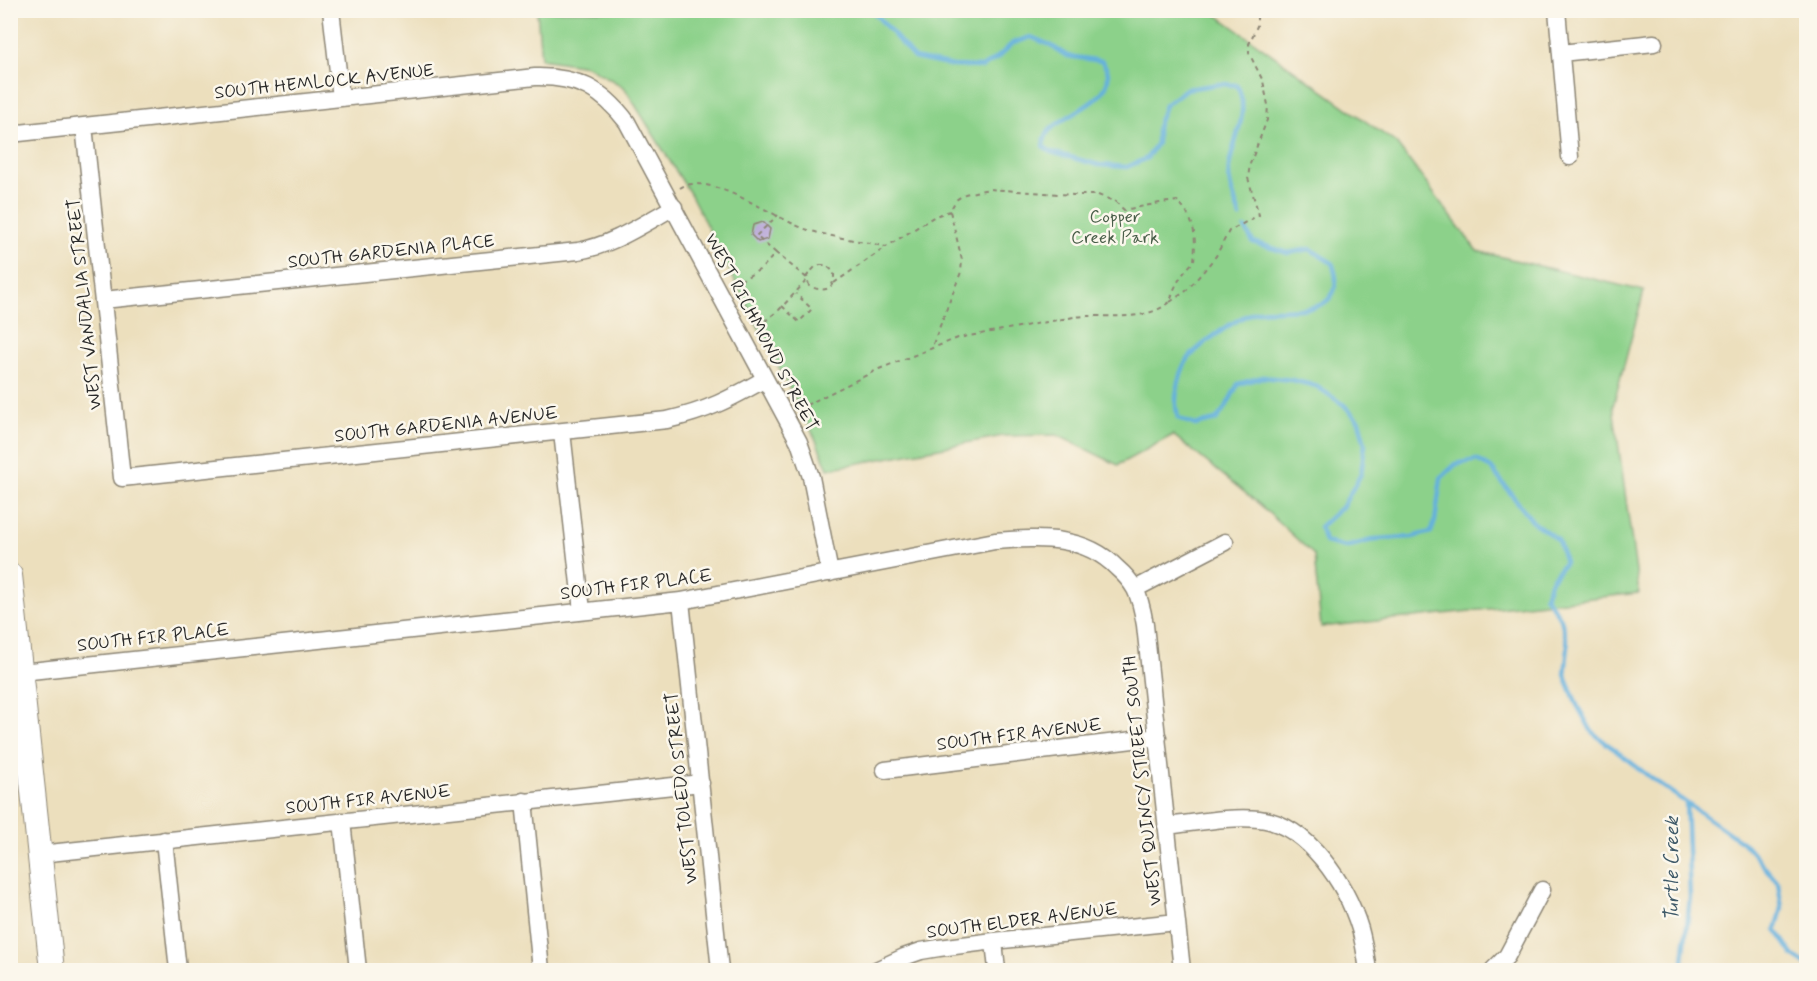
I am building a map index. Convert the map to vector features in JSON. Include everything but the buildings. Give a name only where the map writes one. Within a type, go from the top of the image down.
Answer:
[{"type":"main road","points":[[10,575],[15,672],[40,854],[52,970]]},
{"type":"street","points":[[331,10],[341,98]]},
{"type":"street","points":[[1557,10],[1570,157]]},
{"type":"street","points":[[1562,53],[1654,43]]},
{"type":"street","name":"SOUTH HEMLOCK AVENUE","points":[[10,134],[551,77],[566,79],[591,88],[611,102],[627,122]]},
{"type":"street","name":"WEST RICHMOND STREET","points":[[627,122],[790,424],[806,458],[831,573]]},
{"type":"street","name":"WEST VANDALIA STREET","points":[[84,126],[122,478]]},
{"type":"street","name":"SOUTH GARDENIA PLACE","points":[[103,300],[585,250],[617,238],[674,207]]},
{"type":"street","name":"SOUTH GARDENIA AVENUE","points":[[122,478],[667,420],[690,415],[724,402],[765,379]]},
{"type":"street","points":[[562,432],[582,611]]},
{"type":"street","name":"SOUTH FIR PLACE","points":[[15,672],[681,601],[984,543],[1026,539],[1065,541],[1098,552],[1119,570],[1135,589]]},
{"type":"street","points":[[1135,589],[1225,542]]},
{"type":"street","name":"WEST QUINCY STREET SOUTH","points":[[1135,589],[1145,625],[1182,970]]},
{"type":"street","name":"WEST TOLEDO STREET","points":[[681,601],[720,970]]},
{"type":"street","name":"SOUTH FIR AVENUE","points":[[885,770],[1158,737]]},
{"type":"street","name":"SOUTH FIR AVENUE","points":[[40,854],[701,783]]},
{"type":"street","points":[[524,801],[541,970]]},
{"type":"street","points":[[1166,826],[1260,819],[1274,822],[1294,833],[1318,854],[1343,890],[1361,931],[1368,970]]},
{"type":"street","points":[[342,821],[358,970]]},
{"type":"street","points":[[164,840],[178,970]]},
{"type":"street","points":[[1493,970],[1507,956],[1542,890]]},
{"type":"street","name":"SOUTH ELDER AVENUE","points":[[876,970],[921,951],[1176,922]]},
{"type":"street","points":[[994,941],[997,970]]},
{"type":"path","points":[[798,409],[879,369],[958,339],[1074,317],[1146,315],[1162,309],[1186,291],[1216,256],[1229,231],[1259,215],[1248,178],[1250,164],[1267,120],[1268,105],[1263,81],[1249,53],[1249,44],[1257,26],[1257,17]]},
{"type":"path","points":[[680,188],[692,183],[712,185],[807,230],[886,247]]},
{"type":"path","points":[[931,349],[961,272],[962,260],[950,211],[956,200],[964,194],[989,189],[1098,195],[1116,202],[1124,210],[1177,201],[1194,225],[1195,247],[1194,261],[1181,275],[1170,302]]},
{"type":"path","points":[[832,284],[834,272],[826,265],[815,267],[807,276],[809,286],[820,291],[827,290],[832,284],[886,247],[935,216],[950,211]]},
{"type":"path","points":[[778,215],[756,236],[808,279]]},
{"type":"path","points":[[732,285],[761,269],[776,253]]},
{"type":"path","points":[[755,329],[808,279]]},
{"type":"path","points":[[782,306],[799,322],[812,309],[795,293]]},
{"type":"green space","name":"Copper Creek Park","points":[[537,11],[1211,11],[1396,143],[1477,251],[1644,291],[1613,406],[1639,593],[1321,627],[1314,555],[1259,504],[1173,435],[1118,465],[1057,435],[1003,436],[828,469],[815,438],[691,195],[624,87],[587,66],[541,59]]},
{"type":"waterway","points":[[872,10],[914,58],[953,66],[982,67],[997,58],[1013,43],[1031,37],[1067,56],[1102,61],[1108,74],[1107,84],[1102,92],[1085,107],[1055,125],[1047,134],[1043,146],[1051,152],[1099,165],[1127,167],[1147,158],[1157,143],[1157,127],[1165,105],[1186,89],[1220,84],[1237,85],[1241,95],[1242,115],[1229,173],[1240,217]]},
{"type":"waterway","points":[[1245,228],[1253,242],[1288,253],[1310,249],[1332,263],[1336,281],[1333,293],[1327,301],[1306,309],[1251,313],[1207,341],[1183,367],[1176,395],[1178,418],[1195,425],[1216,420],[1238,384],[1263,377],[1292,380],[1316,386],[1344,405],[1359,421],[1365,444],[1361,474],[1343,506],[1320,527],[1325,542],[1346,547],[1376,539],[1412,537],[1431,532],[1435,521],[1441,478],[1456,464],[1477,460],[1491,468],[1533,522],[1558,540],[1565,562],[1551,580],[1545,596],[1561,619],[1568,646],[1565,675],[1577,705],[1592,732],[1651,778],[1746,845],[1778,883],[1782,908],[1776,930],[1793,955],[1806,964]]},
{"type":"waterway","name":"Turtle Creek","points":[[1682,970],[1690,897],[1686,803]]}]
